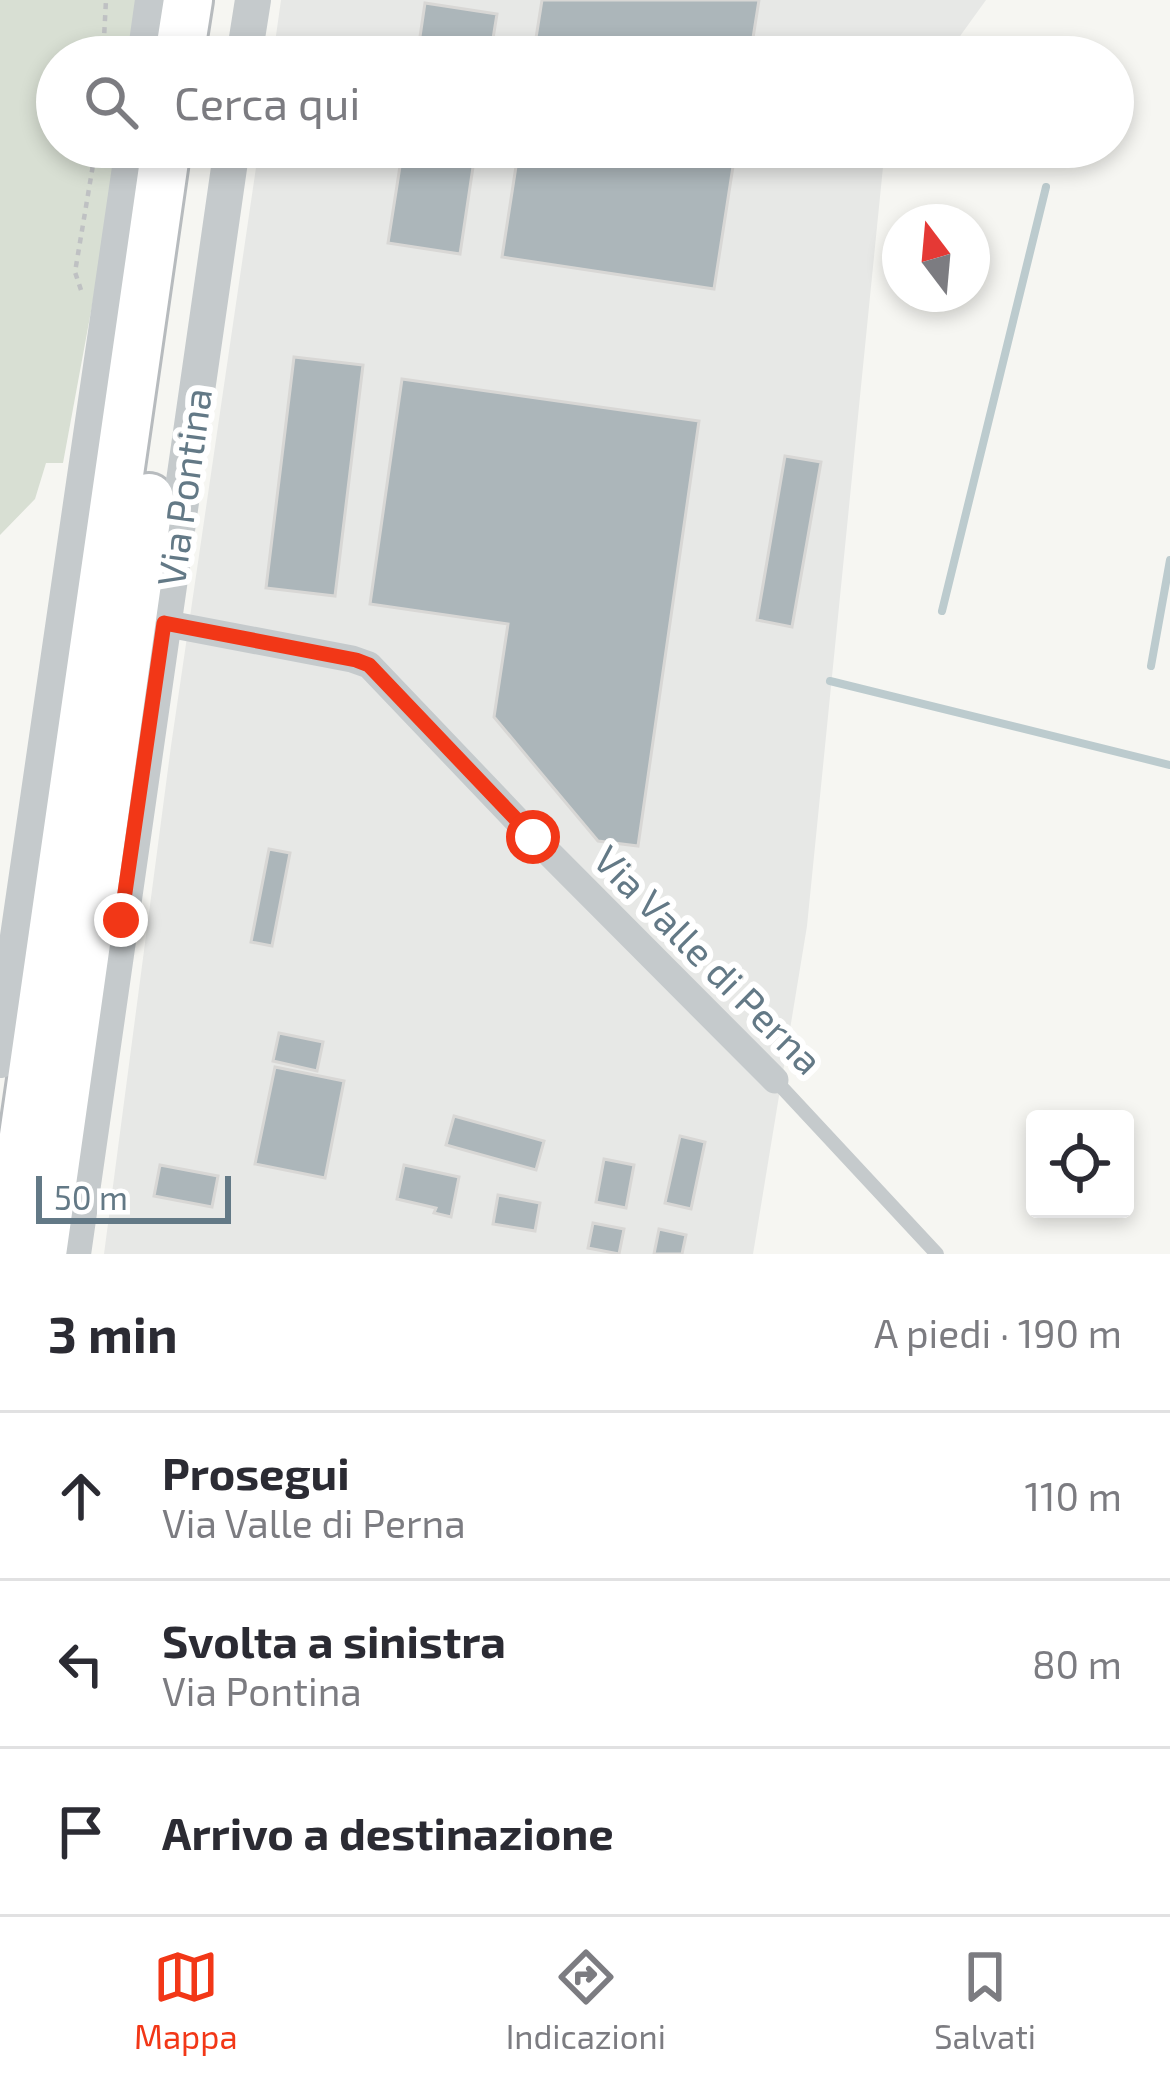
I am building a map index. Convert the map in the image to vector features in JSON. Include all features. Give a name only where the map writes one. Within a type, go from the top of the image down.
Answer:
[{"type":"highway","points":[[182,36],[188,0]]},
{"type":"highway","points":[[216,36],[221,0]]},
{"type":"highway","name":"Via Pontina","points":[[7,1254],[163,168]]},
{"type":"highway","name":"Via Pontina","points":[[42,1254],[197,168]]},
{"type":"street","points":[[148,36],[153,0]]},
{"type":"street","points":[[247,36],[253,0]]},
{"type":"street","points":[[0,1060],[130,168]]},
{"type":"street","name":"Via Pontina","points":[[73,1254],[229,168]]},
{"type":"street","name":"Via Valle di Perna","points":[[164,623],[369,665],[776,1080]]},
{"type":"lane","name":"Via Valle di Perna","points":[[776,1080],[938,1254]]},
{"type":"path","points":[[105,36],[106,0]]},
{"type":"shaded area","points":[[0,0],[137,0],[133,36],[36,36],[36,168],[116,168],[63,463],[46,463],[35,499],[0,535]]},
{"type":"shaded area","points":[[281,0],[986,0],[960,36],[276,36]]},
{"type":"shaded area","points":[[256,168],[883,168],[807,926],[753,1254],[104,1254],[171,746]]},
{"type":"building","points":[[542,0],[759,0],[753,36],[536,36]]},
{"type":"building","points":[[425,3],[497,14],[493,36],[420,36]]},
{"type":"building","points":[[400,168],[473,168],[460,254],[388,243]]},
{"type":"building","points":[[516,168],[733,168],[714,289],[502,257]]},
{"type":"building","points":[[294,357],[363,365],[335,596],[266,588]]},
{"type":"building","points":[[402,379],[699,421],[638,846],[598,841],[494,717],[508,624],[370,604]]},
{"type":"building","points":[[785,456],[821,462],[792,627],[757,620]]},
{"type":"building","points":[[269,849],[290,853],[272,946],[251,942]]},
{"type":"building","points":[[279,1033],[323,1042],[317,1071],[273,1061]]},
{"type":"building","points":[[275,1067],[344,1081],[325,1178],[255,1164]]},
{"type":"building","points":[[454,1116],[544,1141],[536,1170],[446,1145]]},
{"type":"building","points":[[680,1136],[705,1142],[691,1209],[665,1203]]},
{"type":"building","points":[[604,1159],[634,1165],[626,1208],[596,1202]]},
{"type":"building","points":[[160,1165],[218,1176],[212,1207],[154,1196]]},
{"type":"building","points":[[404,1165],[459,1177],[451,1217],[434,1213],[436,1208],[397,1199]]},
{"type":"building","points":[[498,1195],[540,1203],[535,1231],[493,1224]]},
{"type":"building","points":[[593,1223],[624,1229],[619,1254],[588,1248]]},
{"type":"building","points":[[659,1229],[686,1235],[682,1254],[654,1254]]},
{"type":"waterway","points":[[942,611],[1046,187]]},
{"type":"waterway","points":[[1151,666],[1170,560]]},
{"type":"waterway","points":[[830,681],[1170,765]]},
{"type":"route","points":[[121,920],[164,623],[369,665],[533,837]]}]
